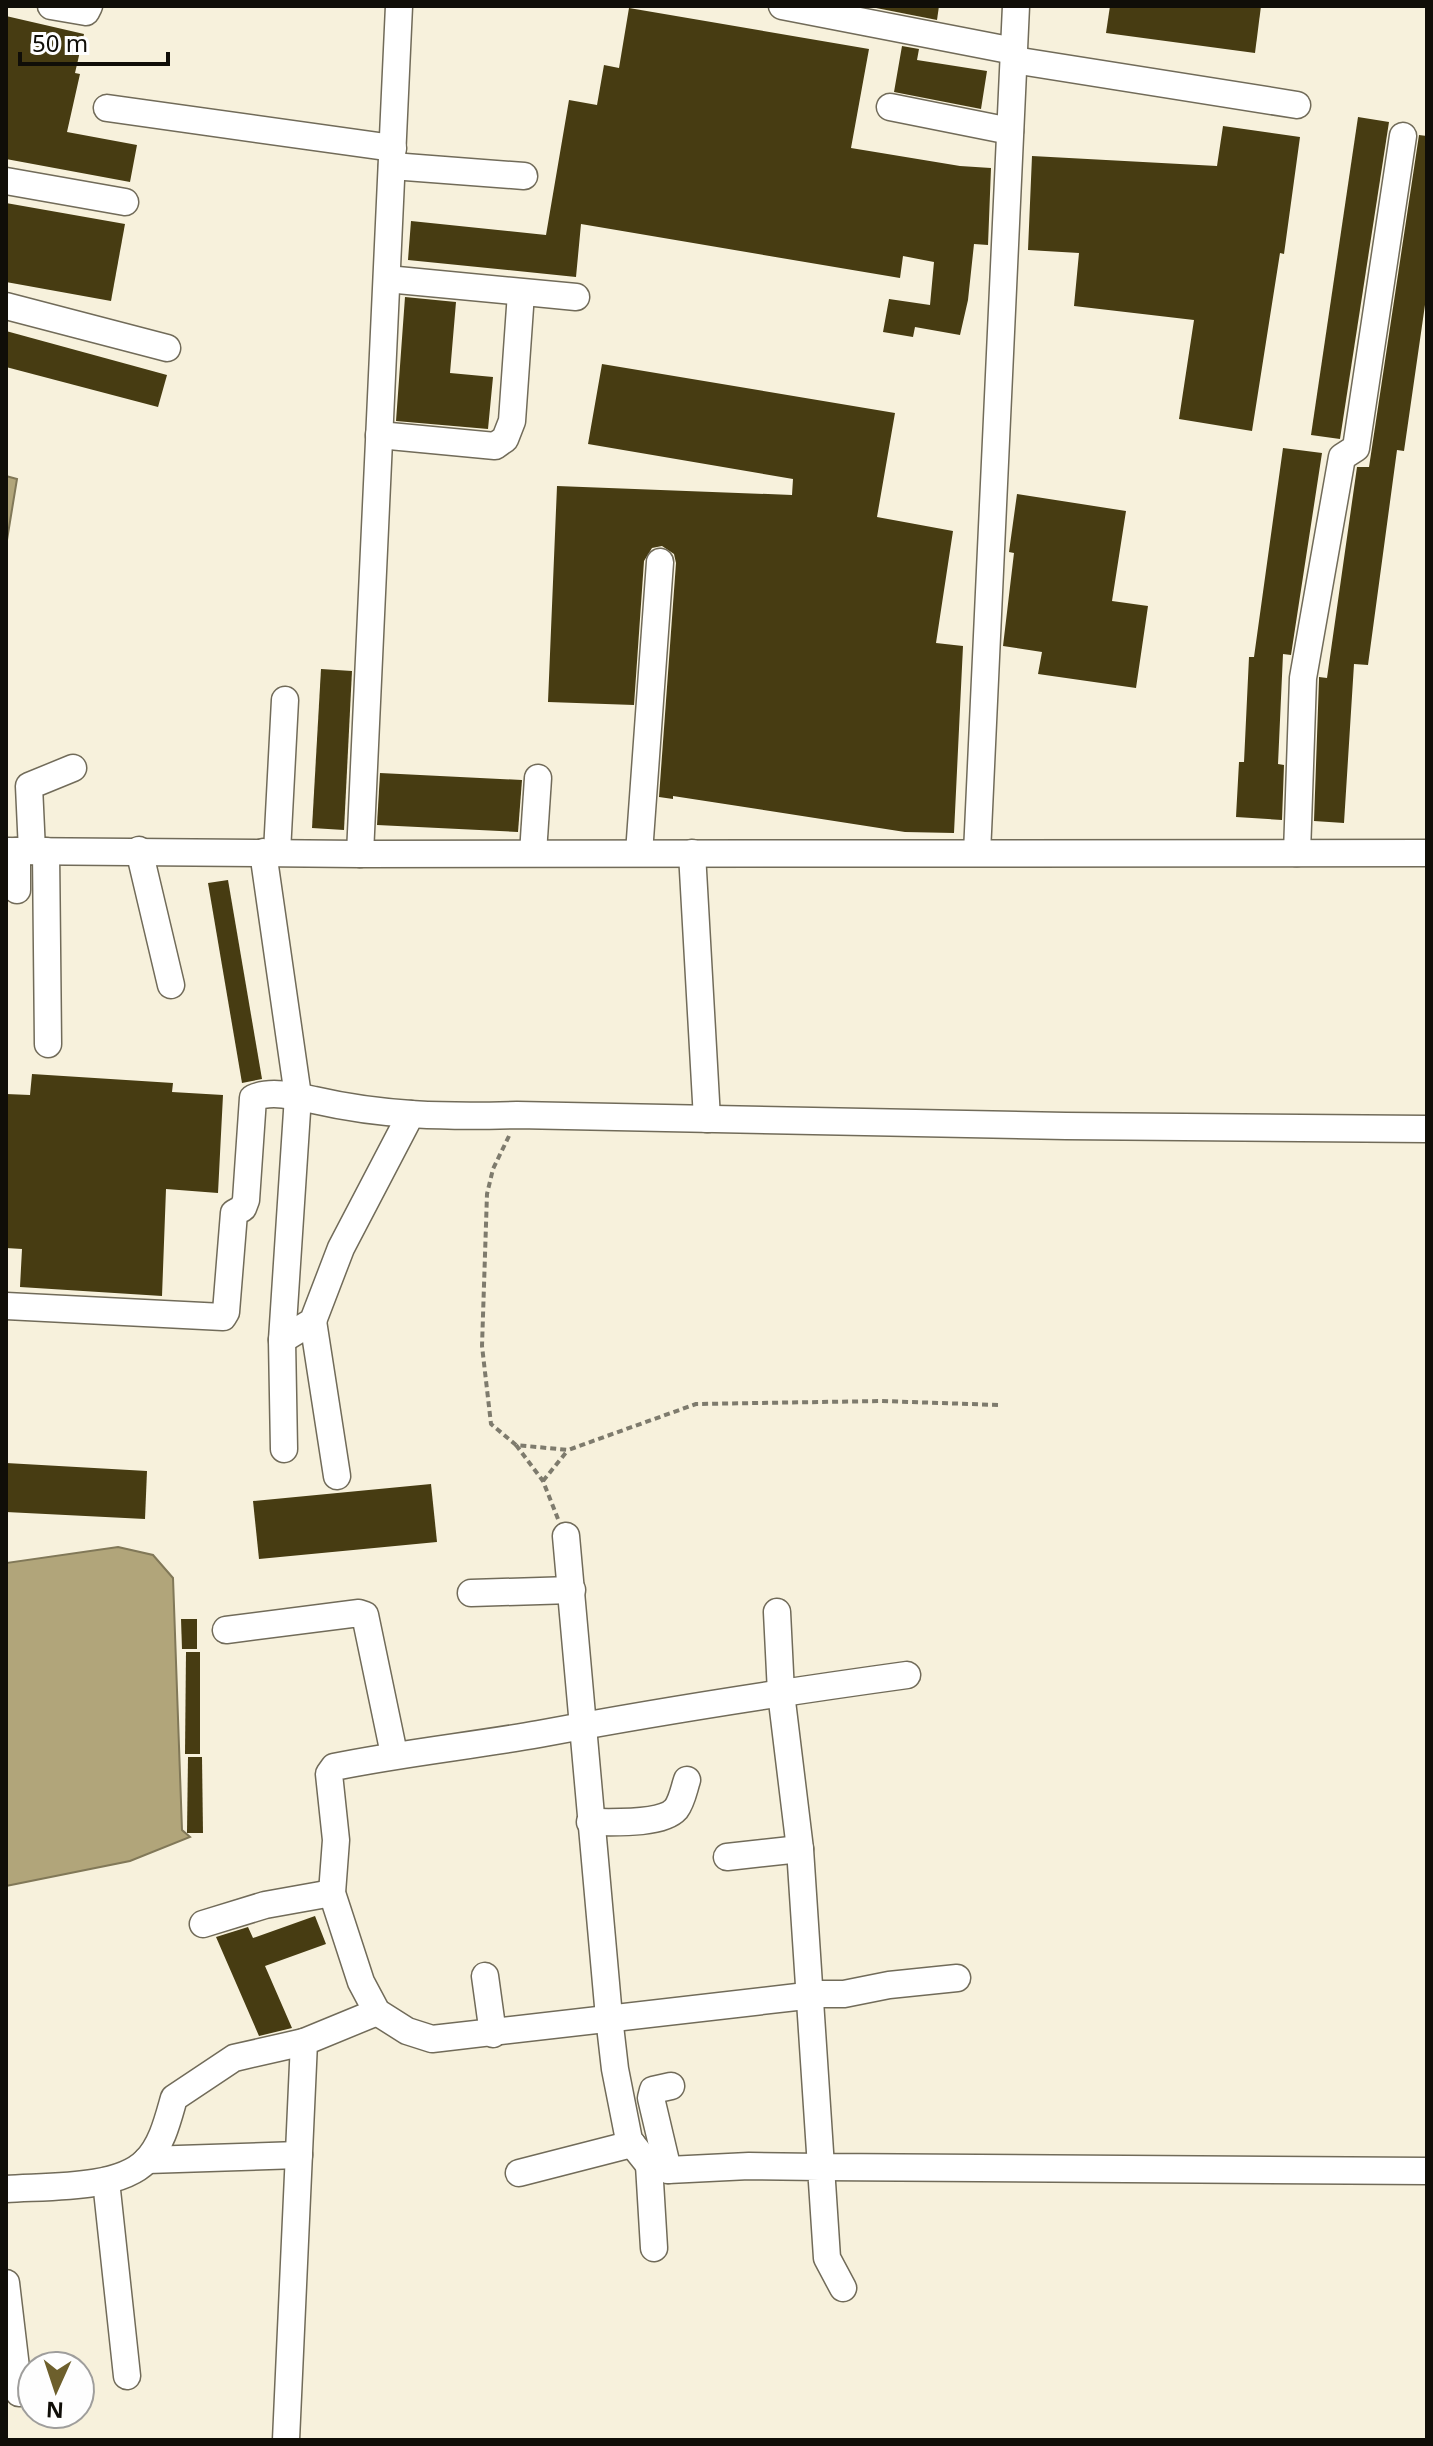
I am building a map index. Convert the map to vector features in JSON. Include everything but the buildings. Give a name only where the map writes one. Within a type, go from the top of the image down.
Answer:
[{"type":"street","points":[[51,6],[80,13],[86,12],[89,6]]},
{"type":"street","points":[[360,854],[399,6]]},
{"type":"street","points":[[782,6],[1014,55],[1297,105]]},
{"type":"street","points":[[977,853],[1016,6]]},
{"type":"street","points":[[890,107],[1010,131]]},
{"type":"street","points":[[107,108],[392,157],[524,176]]},
{"type":"street","points":[[1297,853],[1303,678],[1342,457],[1356,448],[1403,136]]},
{"type":"street","points":[[6,181],[125,202]]},
{"type":"street","points":[[387,279],[576,297]]},
{"type":"street","points":[[379,435],[495,446],[505,439],[512,421],[521,293]]},
{"type":"street","points":[[6,306],[167,348]]},
{"type":"street","points":[[639,853],[660,562]]},
{"type":"street","points":[[284,1449],[282,1340],[298,1096],[270,852],[285,700]]},
{"type":"street","points":[[17,890],[25,851],[29,786],[73,768]]},
{"type":"street","points":[[533,853],[538,778]]},
{"type":"street","points":[[139,850],[171,985]]},
{"type":"street","points":[[25,851],[360,854],[1427,853]]},
{"type":"street","points":[[25,851],[48,1044]]},
{"type":"street","points":[[692,853],[707,1119]]},
{"type":"street","points":[[6,1306],[223,1317],[226,1312],[234,1213],[243,1208],[246,1200],[253,1098],[268,1095],[298,1096],[350,1108],[429,1117],[517,1115],[1066,1126],[1427,1129]]},
{"type":"street","points":[[337,1476],[313,1321],[341,1248],[411,1114]]},
{"type":"street","points":[[282,1340],[313,1321]]},
{"type":"street","points":[[564,1531],[615,2069],[629,2140],[658,2168],[1427,2171]]},
{"type":"street","points":[[471,1593],[572,1590]]},
{"type":"street","points":[[777,1612],[781,1693],[800,1849],[827,2258],[843,2288]]},
{"type":"street","points":[[226,1630],[359,1613],[365,1615],[394,1754]]},
{"type":"street","points":[[907,1675],[394,1754],[334,1767],[329,1774],[336,1840],[332,1893],[361,1982],[377,2012],[407,2031],[432,2039],[493,2034],[609,2017],[844,1994],[889,1985],[957,1978]]},
{"type":"street","points":[[590,1822],[650,1820],[669,1815],[678,1806],[687,1780]]},
{"type":"street","points":[[727,1857],[800,1849]]},
{"type":"street","points":[[203,1924],[265,1905],[332,1893]]},
{"type":"street","points":[[485,1976],[493,2034]]},
{"type":"street","points":[[6,2189],[106,2181],[132,2171],[147,2160],[166,2128],[174,2098],[234,2058],[304,2042],[377,2012]]},
{"type":"street","points":[[286,2440],[304,2042]]},
{"type":"street","points":[[654,2248],[658,2168],[651,2098],[653,2090],[671,2086]]},
{"type":"street","points":[[519,2173],[632,2144]]},
{"type":"street","points":[[147,2160],[299,2155]]},
{"type":"street","points":[[106,2181],[127,2376]]},
{"type":"street","points":[[6,2283],[16,2368]]},
{"type":"path","points":[[517,1115],[493,1169],[487,1194],[482,1346],[491,1424],[516,1445],[543,1481],[564,1531]]},
{"type":"path","points":[[516,1445],[568,1450],[696,1404],[882,1401],[998,1405]]},
{"type":"path","points":[[543,1481],[568,1450]]},
{"type":"shaded area","points":[[6,476],[17,479],[6,546]]},
{"type":"shaded area","points":[[118,1547],[153,1555],[173,1578],[182,1830],[190,1837],[130,1861],[6,1886],[6,1563]]}]
